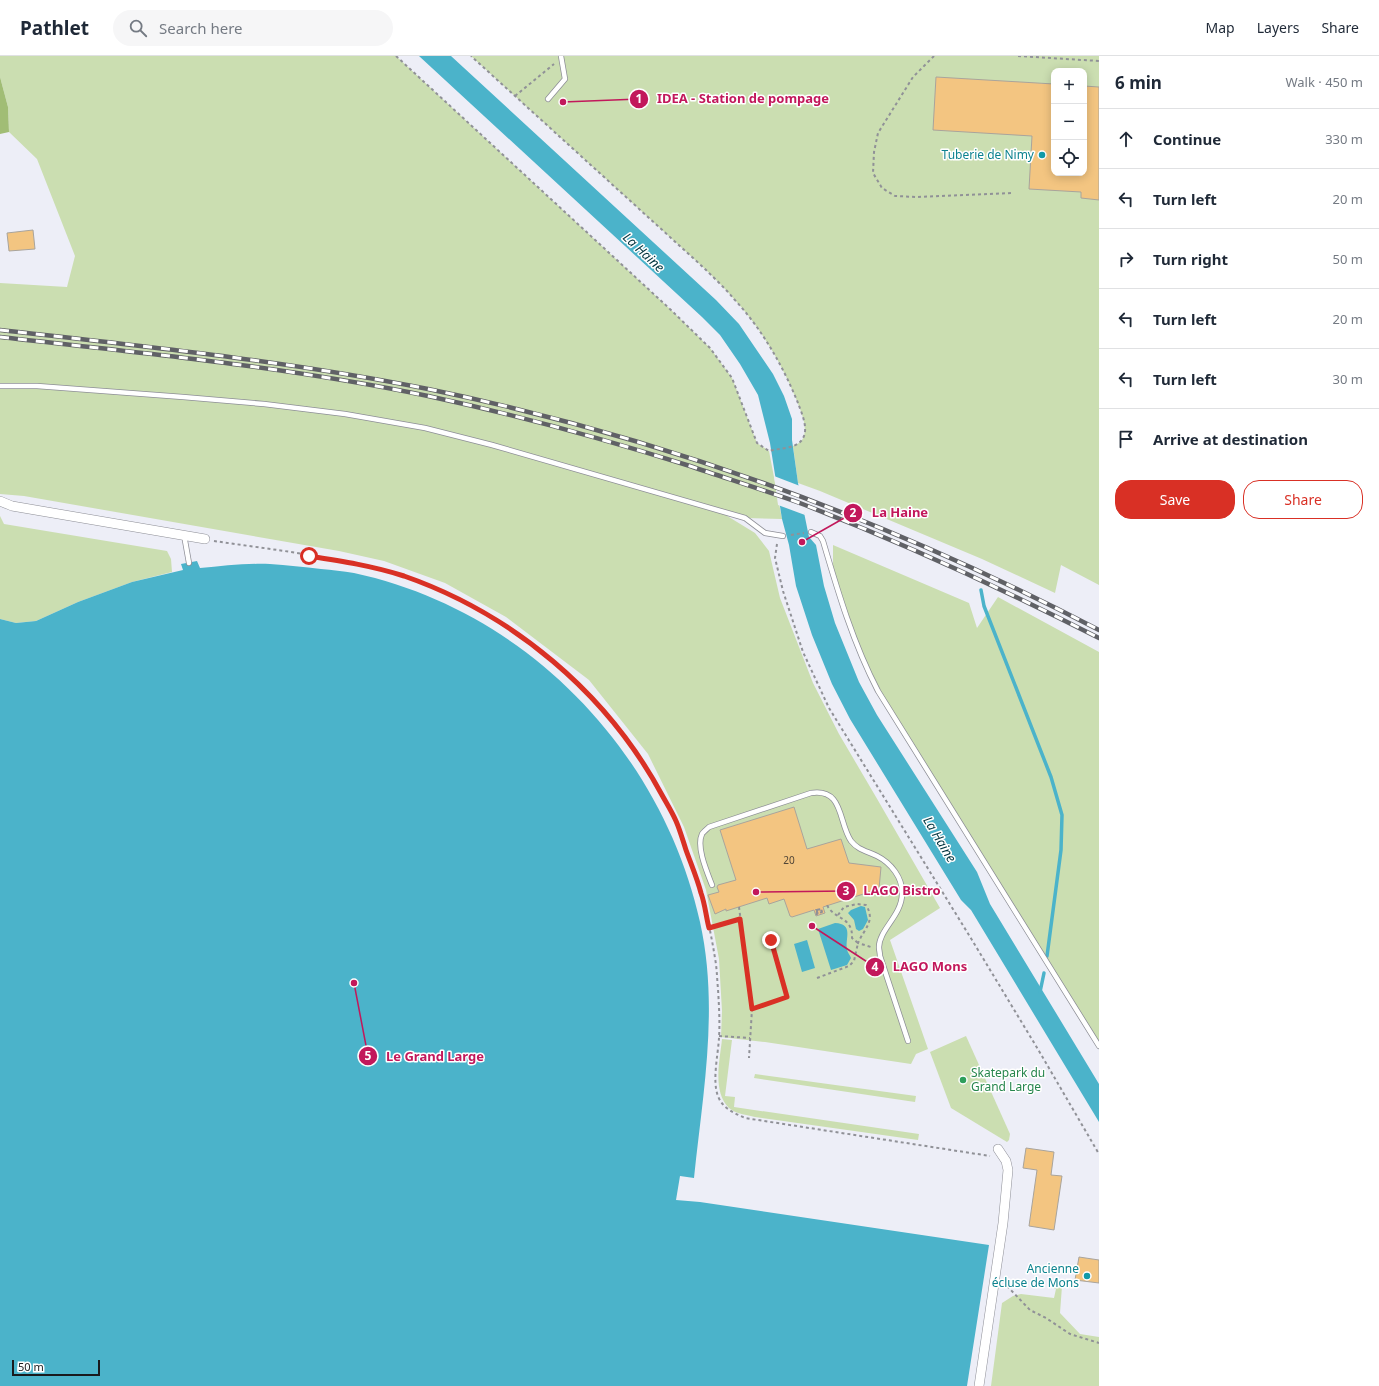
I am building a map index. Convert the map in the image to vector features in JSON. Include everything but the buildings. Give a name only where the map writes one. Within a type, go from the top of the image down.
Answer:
[{"type":"street","points":[[0,501],[12,506],[204,539]]},
{"type":"street","points":[[0,508],[12,506]]},
{"type":"street","points":[[978,1386],[1003,1223],[1008,1170],[1006,1161],[998,1149]]},
{"type":"lane","points":[[548,100],[566,79],[561,57]]},
{"type":"lane","points":[[0,386],[37,386],[183,396],[264,404],[346,414],[425,428],[492,445],[745,518],[765,534],[783,536]]},
{"type":"lane","points":[[812,532],[820,536],[823,541],[850,627],[867,670],[878,691],[1099,1046]]},
{"type":"lane","points":[[184,535],[189,562]]},
{"type":"lane","points":[[712,885],[702,857],[701,844],[702,834],[709,827],[811,793],[820,792],[829,795],[836,802],[851,840],[859,849],[877,856],[886,862],[896,873],[901,882],[901,905],[884,934],[879,950],[908,1041]]},
{"type":"path","points":[[396,56],[654,294],[710,348],[732,378],[757,443],[769,451],[793,446],[802,441],[804,436],[804,419],[789,381],[773,352],[735,299],[704,268],[471,56]]},
{"type":"path","points":[[934,56],[913,78],[878,132],[874,152],[873,174],[882,188],[895,196],[917,197],[1012,194]]},
{"type":"path","points":[[1018,56],[1099,61]]},
{"type":"path","points":[[515,96],[561,57]]},
{"type":"path","points":[[812,532],[783,536],[778,539],[775,558],[783,591],[803,652],[829,708],[972,940],[1099,1154]]},
{"type":"path","points":[[204,539],[353,563],[402,576],[461,600],[492,616],[530,642],[585,691],[618,727],[648,769],[676,822],[701,894],[716,959],[719,1036],[716,1084],[718,1097],[724,1106],[732,1113],[744,1118],[991,1156],[995,1160]]},
{"type":"path","points":[[817,978],[848,966],[854,961],[858,943],[870,921],[871,916],[866,905],[857,904],[844,907],[838,915]]},
{"type":"path","points":[[827,905],[829,910],[847,921],[852,930],[852,938],[858,943],[879,950]]},
{"type":"path","points":[[739,907],[752,1009],[749,1058]]},
{"type":"path","points":[[817,912],[822,912]]},
{"type":"path","points":[[709,928],[740,919]]},
{"type":"path","points":[[752,1009],[787,997],[771,940]]},
{"type":"path","points":[[719,1036],[750,1038]]},
{"type":"path","points":[[1007,1286],[1030,1310],[1046,1318],[1070,1334],[1099,1343]]},
{"type":"green space","points":[[0,56],[396,56],[671,310],[710,348],[732,378],[757,443],[769,451],[782,519],[745,518],[701,506],[724,514],[755,533],[769,551],[780,598],[813,683],[839,734],[940,908],[890,940],[928,1049],[916,1054],[911,1064],[765,1042],[721,1037],[722,1011],[719,959],[706,890],[684,827],[648,754],[589,680],[506,617],[445,583],[384,561],[339,551],[24,496],[0,494],[0,283],[67,287],[75,256],[37,159],[9,132],[8,107],[0,77]]},
{"type":"green space","points":[[471,56],[1099,56],[1099,585],[1061,565],[1055,593],[982,559],[798,483],[793,446],[798,444],[804,436],[805,427],[802,414],[778,360],[762,334],[727,291],[704,268]]},
{"type":"green space","points":[[0,77],[8,107],[9,132],[0,134]]},
{"type":"green space","points":[[0,516],[4,524],[167,551],[171,559],[172,572],[132,582],[78,602],[36,621],[16,623],[0,619]]},
{"type":"green space","points":[[833,545],[969,603],[977,628],[998,597],[1099,652],[1099,1046],[867,670],[833,573]]},
{"type":"green space","name":"Skatepark du Grand Large","points":[[966,1036],[1010,1134],[1007,1142],[951,1108],[930,1052]]},
{"type":"green space","points":[[722,1039],[732,1040],[725,1096],[735,1097],[734,1107],[919,1134],[918,1140],[755,1117],[735,1112],[729,1108],[720,1093],[718,1075]]},
{"type":"green space","points":[[755,1074],[916,1096],[915,1102],[754,1078]]},
{"type":"green space","points":[[1049,1283],[1062,1286],[1060,1313],[1080,1334],[1099,1337],[1099,1386],[991,1386],[1002,1303],[1013,1296],[1021,1294],[1054,1298],[1056,1289],[1048,1286]]},
{"type":"water","points":[[419,56],[451,56],[716,300],[739,324],[773,374],[784,396],[792,419],[792,440],[798,483],[809,537],[816,545],[824,586],[835,623],[859,682],[877,715],[977,872],[990,904],[1099,1084],[1099,1122],[971,910],[961,900],[850,719],[832,684],[812,635],[796,586],[789,545],[782,519],[770,443],[758,395],[740,364],[720,335],[702,317]]},
{"type":"water","points":[[197,561],[200,568],[244,564],[270,564],[354,573],[417,592],[475,619],[529,655],[577,697],[619,746],[654,801],[681,859],[700,922],[706,954],[708,986],[708,1050],[694,1178],[680,1176],[676,1200],[700,1202],[989,1245],[967,1386],[0,1386],[0,619],[16,623],[36,621],[78,602],[132,582],[183,570],[181,564]]},
{"type":"water","points":[[861,906],[865,907],[868,920],[863,929],[859,931],[856,929],[854,920],[848,913],[851,910]]},
{"type":"water","points":[[835,923],[845,926],[847,929],[847,950],[851,958],[847,965],[831,970],[818,929]]},
{"type":"water","points":[[807,940],[815,968],[802,972],[794,944]]},
{"type":"pier","points":[[774,476],[800,486],[805,515],[778,505]]},
{"type":"waterway","points":[[981,590],[984,606],[1051,777],[1062,815],[1061,850],[1047,956]]},
{"type":"waterway","points":[[1040,992],[1044,973]]},
{"type":"railway","points":[[0,330],[215,355],[322,370],[428,389],[602,431],[688,457],[772,486],[856,518],[1019,590],[1099,630]]},
{"type":"railway","points":[[0,337],[215,362],[322,377],[428,396],[560,428],[690,466],[805,505],[880,535],[954,568],[1099,638]]},
{"type":"place","name":"IDEA - Station de pompage","points":[[563,102]]},
{"type":"place","name":"Tuberie de Nimy","points":[[1042,155]]},
{"type":"place","name":"La Haine","points":[[802,542]]},
{"type":"place","name":"LAGO Bistro","points":[[756,892]]},
{"type":"place","name":"LAGO Mons","points":[[812,926]]},
{"type":"place","name":"Le Grand Large","points":[[354,983]]},
{"type":"place","name":"Skatepark du Grand Large","points":[[963,1080]]},
{"type":"place","name":"Ancienne écluse de Mons","points":[[1087,1276]]},
{"type":"route","points":[[309,556],[353,563],[402,576],[431,586],[492,616],[530,642],[585,691],[618,727],[648,769],[676,822],[701,894],[709,928],[740,919],[752,1009],[787,997],[771,940]]}]
